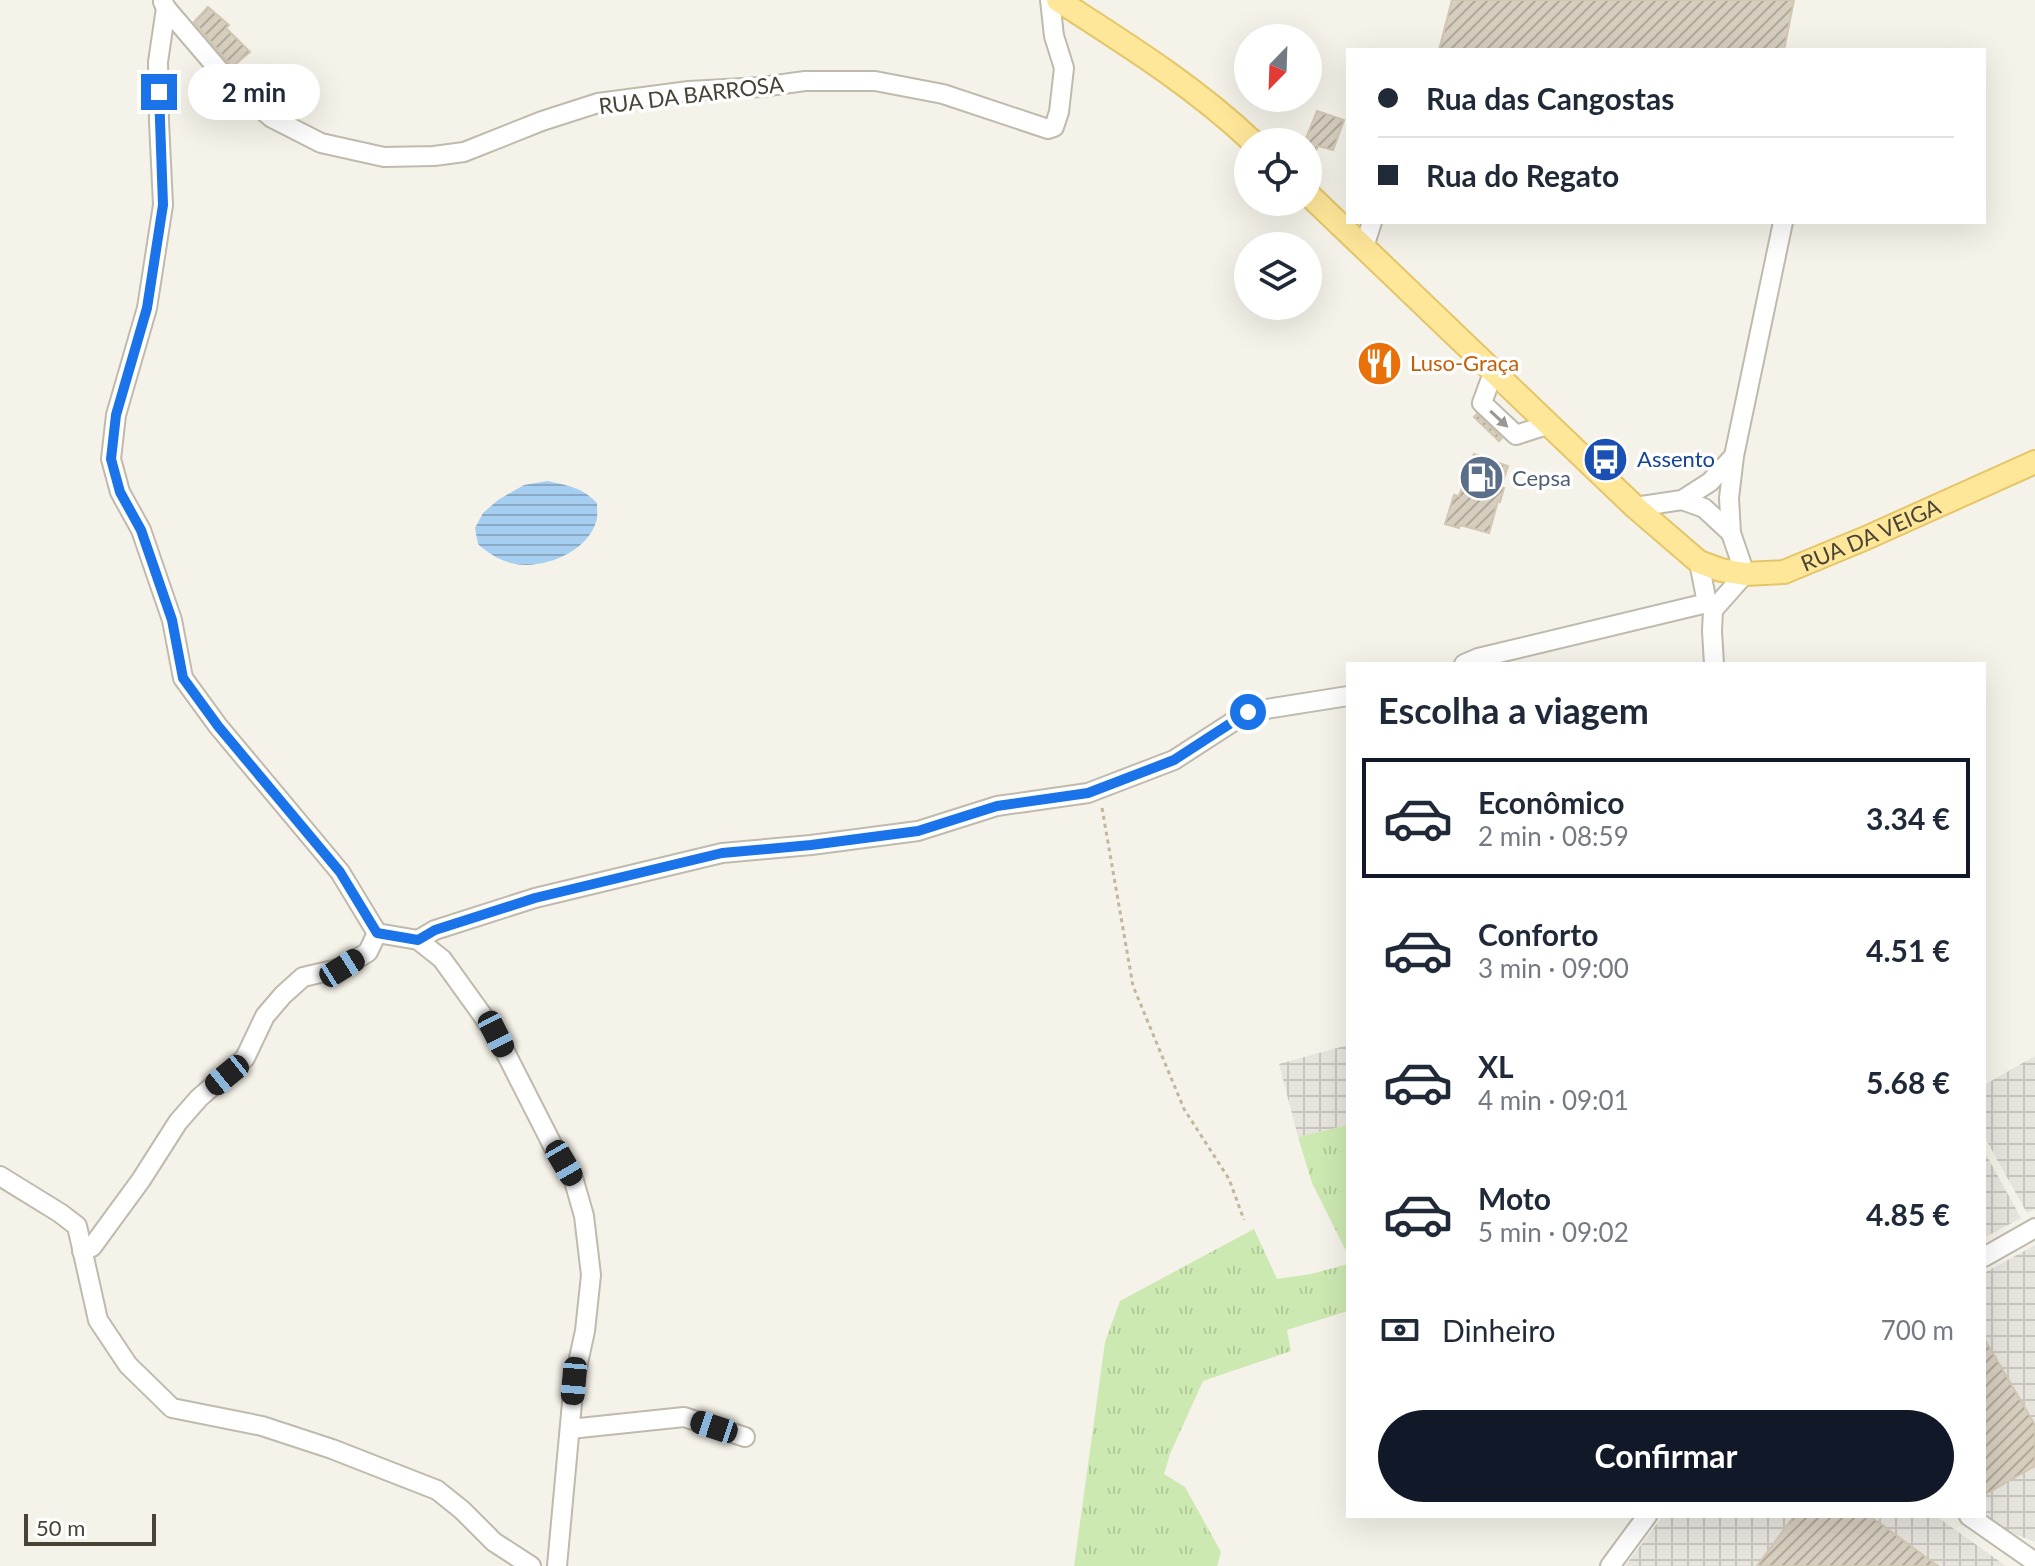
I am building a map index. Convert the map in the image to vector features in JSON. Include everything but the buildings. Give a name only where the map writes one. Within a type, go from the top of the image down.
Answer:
[{"type":"main road","points":[[1058,0],[1167,72],[1238,128]]},
{"type":"main road","points":[[1322,207],[1635,507],[1699,562]]},
{"type":"main road","name":"RUA DA VEIGA","points":[[1699,562],[1745,574],[1784,572],[2032,467]]},
{"type":"street","name":"RUA DA BARROSA","points":[[164,4],[231,84],[272,118],[321,143],[384,157],[464,152],[598,103],[805,81],[875,81],[943,94],[1048,129],[1054,127],[1059,112],[1064,68],[1054,36],[1050,0]]},
{"type":"street","points":[[164,4],[158,62],[163,205],[147,308],[116,415],[111,459],[120,492],[141,530],[172,620],[183,678],[218,726],[340,872],[377,933],[418,940],[442,959],[496,1034],[574,1181],[584,1216],[591,1275],[585,1331],[574,1381],[557,1566]]},
{"type":"street","points":[[1364,247],[1371,224]]},
{"type":"street","points":[[1469,662],[1710,606],[1745,574],[1731,533],[1729,498],[1734,456],[1783,224]]},
{"type":"street","points":[[1494,370],[1482,403],[1516,435],[1550,424]]},
{"type":"street","points":[[1635,507],[1682,500],[1710,482],[1734,456]]},
{"type":"street","points":[[1682,500],[1704,508],[1731,533]]},
{"type":"street","points":[[1699,562],[1710,606],[1714,662]]},
{"type":"street","points":[[418,940],[435,930],[535,898],[722,853],[918,831],[997,806],[1088,793],[1174,760],[1248,712],[1346,696]]},
{"type":"street","points":[[81,1246],[92,1247],[178,1122],[199,1098],[245,1058],[265,1016],[283,995],[303,977],[342,968],[368,952],[377,933]]},
{"type":"street","points":[[0,1176],[77,1226],[98,1320],[128,1365],[172,1408],[262,1426],[332,1449],[437,1490],[494,1542],[531,1566]]},
{"type":"street","points":[[1986,1256],[2035,1228]]},
{"type":"street","points":[[570,1429],[684,1417],[745,1437]]},
{"type":"street","points":[[1610,1566],[1646,1518]]},
{"type":"street","points":[[1972,1518],[2035,1562]]},
{"type":"path","points":[[1099,789],[1133,986],[1184,1109],[1229,1179],[1244,1220]]},
{"type":"shaded area","points":[[1346,1046],[1346,1125],[1298,1137],[1279,1064]]},
{"type":"shaded area","points":[[2035,1056],[2035,1209],[2027,1213],[1986,1140],[1986,1084]]},
{"type":"shaded area","points":[[1986,1155],[2021,1218],[1986,1237]]},
{"type":"shaded area","points":[[2035,1245],[2035,1542],[2012,1533],[1986,1515],[1986,1272]]},
{"type":"shaded area","points":[[1661,1518],[1939,1518],[2006,1566],[1625,1566]]},
{"type":"green space","points":[[1346,1125],[1346,1251],[1312,1183],[1298,1137]]},
{"type":"green space","points":[[1254,1229],[1277,1279],[1346,1265],[1346,1312],[1287,1330],[1291,1351],[1203,1381],[1170,1454],[1164,1474],[1185,1487],[1221,1552],[1217,1566],[1074,1566],[1105,1342],[1120,1301]]},
{"type":"water","points":[[548,481],[580,490],[597,503],[596,522],[583,543],[548,562],[523,565],[502,560],[478,544],[475,528],[483,513],[524,485]]},
{"type":"place","name":"Luso-Graça","points":[[1379,363]]},
{"type":"place","name":"Assento","points":[[1606,459]]},
{"type":"place","name":"Cepsa","points":[[1481,478]]},
{"type":"route","points":[[159,92],[163,205],[147,308],[116,415],[111,459],[120,492],[141,530],[172,620],[183,678],[218,726],[340,872],[377,933],[418,940],[435,930],[535,898],[722,853],[918,831],[997,806],[1088,793],[1174,760],[1248,712]]}]
